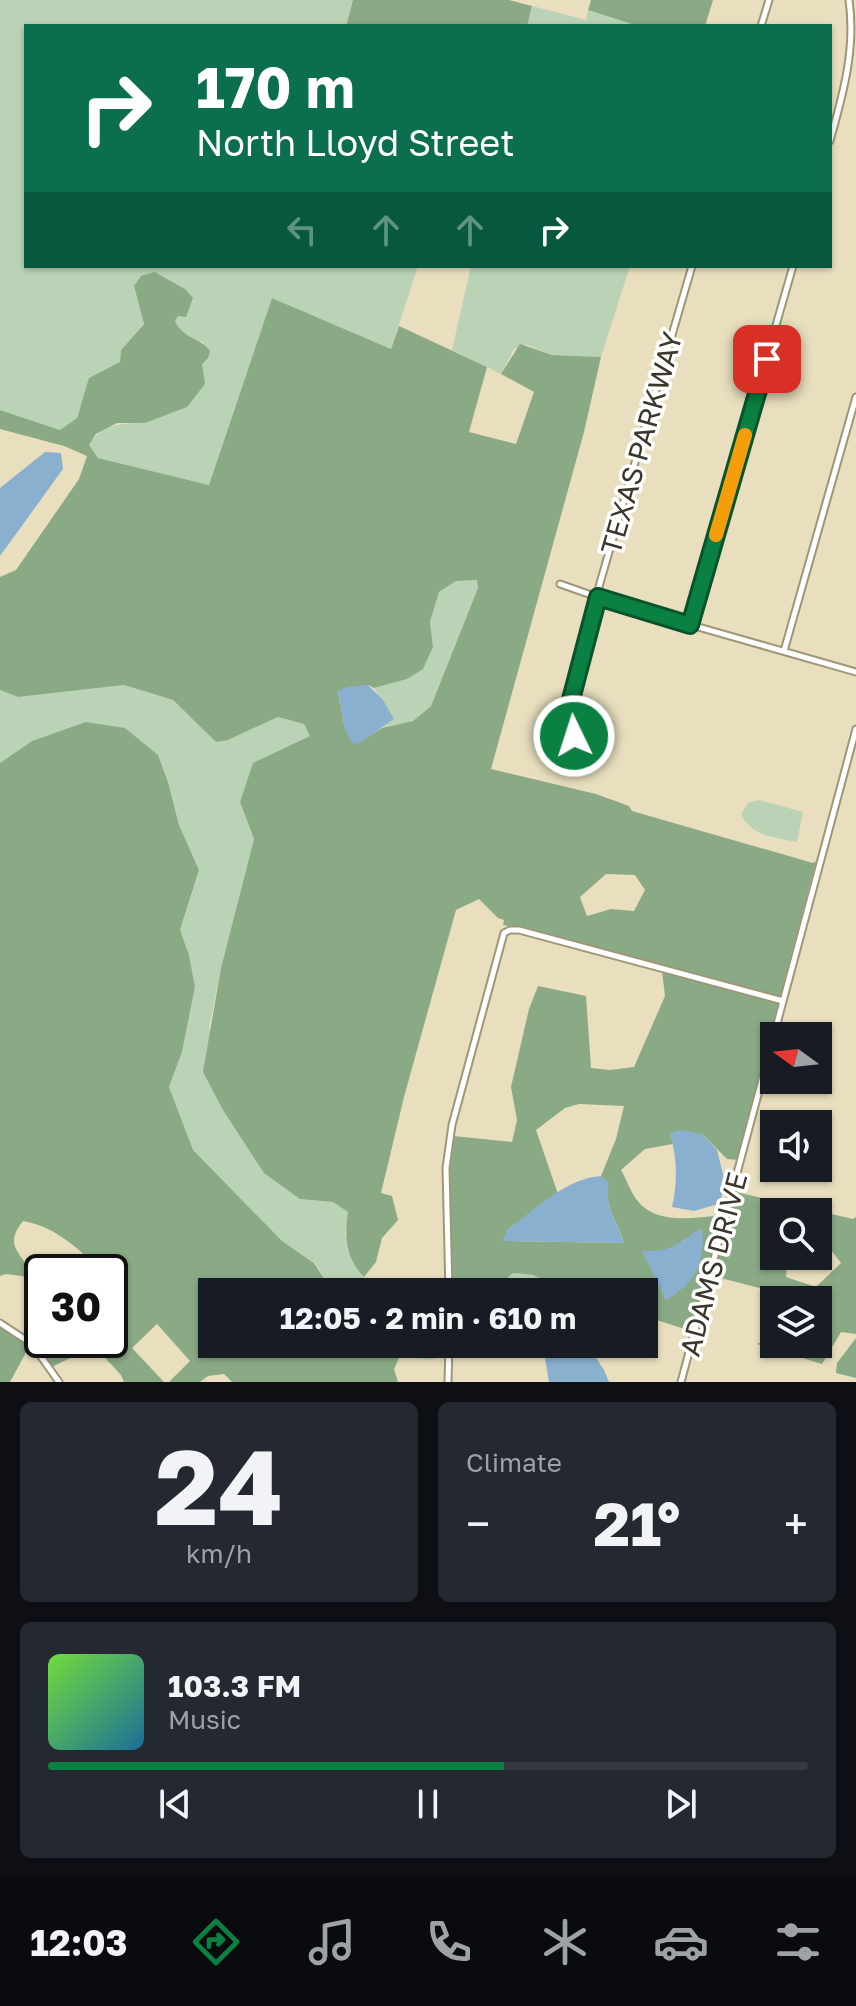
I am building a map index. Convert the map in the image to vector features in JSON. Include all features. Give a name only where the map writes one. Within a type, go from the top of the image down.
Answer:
[{"type":"street","points":[[762,24],[769,0]]},
{"type":"street","points":[[832,134],[855,32],[849,0]]},
{"type":"street","name":"TEXAS PARKWAY","points":[[594,742],[571,735],[565,722],[691,268]]},
{"type":"street","points":[[690,625],[792,268]]},
{"type":"street","points":[[784,651],[856,397]]},
{"type":"street","points":[[560,584],[856,672]]},
{"type":"street","name":"ADAMS DRIVE","points":[[681,1382],[856,729]]},
{"type":"street","points":[[449,1278],[446,1168],[450,1136],[504,933],[519,930],[783,1001]]},
{"type":"street","points":[[0,1323],[32,1344],[59,1382]]},
{"type":"street","points":[[448,1382],[449,1358]]},
{"type":"green space","points":[[0,0],[353,0],[347,24],[24,24],[24,268],[417,268],[391,349],[272,298],[209,485],[98,458],[89,445],[94,438],[113,426],[145,423],[202,364],[204,343],[180,332],[175,321],[185,289],[155,272],[134,286],[144,323],[121,350],[120,362],[99,379],[88,393],[77,418],[60,430],[0,410]]},
{"type":"green space","points":[[353,0],[509,0],[532,6],[528,24],[347,24]]},
{"type":"green space","points":[[591,0],[713,0],[706,24],[632,24],[588,10]]},
{"type":"green space","points":[[532,6],[586,20],[588,10],[632,24],[528,24]]},
{"type":"green space","points":[[471,268],[629,268],[601,357],[552,355],[527,345],[514,349],[501,374],[452,350]]},
{"type":"green space","points":[[155,272],[185,289],[193,298],[186,317],[178,316],[175,321],[183,332],[210,351],[202,364],[205,384],[187,407],[145,423],[117,423],[96,434],[89,445],[98,458],[209,485],[272,298],[391,349],[399,326],[487,367],[469,432],[516,444],[534,392],[501,374],[520,344],[552,355],[601,357],[584,432],[491,769],[596,794],[629,806],[632,811],[813,863],[816,861],[780,997],[503,925],[504,920],[479,899],[456,910],[381,1193],[392,1196],[398,1220],[382,1238],[376,1262],[364,1277],[353,1263],[348,1247],[348,1212],[333,1202],[300,1199],[264,1173],[223,1110],[203,1072],[221,968],[254,839],[240,802],[253,763],[310,736],[304,724],[278,717],[228,740],[216,742],[173,700],[124,685],[18,697],[0,690],[0,577],[16,570],[79,479],[87,456],[64,446],[0,429],[0,410],[60,430],[77,418],[89,378],[120,362],[121,350],[144,324],[134,286],[141,276]],"holes":[[[477,580],[478,588],[431,706],[413,721],[382,728],[358,743],[345,729],[338,691],[368,685],[374,688],[407,679],[423,669],[433,647],[430,622],[439,592],[456,581]],[[606,874],[635,875],[645,890],[634,911],[611,909],[587,916],[580,897]]]},
{"type":"green space","points":[[477,580],[478,588],[431,706],[413,721],[382,728],[393,720],[374,688],[407,679],[433,647],[430,622],[439,592],[456,581]]},
{"type":"green space","points":[[124,685],[173,700],[216,742],[228,740],[278,717],[304,724],[311,736],[293,745],[240,802],[254,839],[209,1029],[300,1199],[333,1202],[348,1212],[345,1234],[364,1278],[324,1278],[315,1263],[282,1241],[192,1150],[169,1087],[182,1052],[195,987],[180,930],[199,870],[179,825],[158,755],[32,741],[0,763],[0,690],[18,697]]},
{"type":"green space","points":[[86,722],[125,728],[158,755],[179,825],[199,870],[180,930],[195,987],[182,1052],[169,1087],[193,1150],[282,1241],[314,1263],[324,1278],[198,1278],[198,1358],[399,1358],[394,1369],[398,1382],[232,1382],[224,1374],[208,1376],[200,1382],[169,1382],[190,1361],[157,1324],[132,1348],[164,1382],[124,1382],[105,1358],[128,1358],[128,1254],[83,1254],[46,1228],[23,1221],[14,1239],[24,1262],[24,1276],[0,1276],[0,763],[32,741]]},
{"type":"green space","points":[[759,800],[803,812],[797,842],[764,835],[746,822],[741,814],[748,803]]},
{"type":"green space","points":[[662,971],[779,1002],[774,1022],[760,1022],[760,1075],[738,1160],[727,1159],[702,1134],[670,1133],[673,1144],[645,1149],[621,1170],[640,1204],[660,1215],[683,1218],[720,1215],[727,1199],[691,1331],[658,1320],[658,1283],[666,1300],[685,1239],[666,1250],[643,1251],[656,1278],[540,1278],[513,1273],[507,1278],[452,1278],[450,1168],[453,1136],[512,1142],[517,1120],[511,1087],[529,1009],[538,986],[586,996],[591,1068],[610,1070],[634,1067],[665,996]],"holes":[[[579,1104],[624,1106],[616,1139],[601,1176],[608,1183],[609,1207],[624,1243],[504,1241],[507,1230],[558,1194],[536,1130],[565,1108]]]},
{"type":"green space","points":[[736,1192],[762,1198],[760,1270],[787,1270],[786,1277],[813,1286],[760,1288],[713,1276]]},
{"type":"green space","points":[[832,1214],[856,1217],[856,1334],[841,1332],[832,1347],[832,1286],[817,1286],[841,1263],[832,1251]]},
{"type":"green space","points":[[512,1273],[540,1278],[506,1278]]},
{"type":"green space","points":[[0,1326],[24,1343],[24,1356],[10,1382],[0,1382]]},
{"type":"green space","points":[[856,1338],[856,1378],[836,1373],[837,1363]]},
{"type":"green space","points":[[46,1358],[70,1358],[52,1367]]},
{"type":"green space","points":[[802,1358],[826,1358],[822,1364]]},
{"type":"water","points":[[45,452],[61,453],[63,469],[0,556],[0,488]]},
{"type":"water","points":[[368,685],[383,700],[394,719],[358,744],[352,743],[345,729],[338,691]]},
{"type":"water","points":[[681,1130],[702,1134],[717,1150],[726,1186],[718,1204],[694,1211],[672,1207],[676,1170],[670,1133]]},
{"type":"water","points":[[601,1176],[609,1183],[610,1207],[624,1243],[503,1241],[507,1230],[551,1196],[575,1182]]},
{"type":"water","points":[[702,1228],[702,1251],[697,1270],[685,1286],[666,1300],[658,1278],[642,1251],[669,1248]]},
{"type":"water","points":[[545,1358],[596,1358],[609,1382],[549,1382]]},
{"type":"slow traffic","points":[[716,535],[745,435]]},
{"type":"route","points":[[574,736],[567,731],[565,722],[598,597],[690,625],[767,359]]}]
